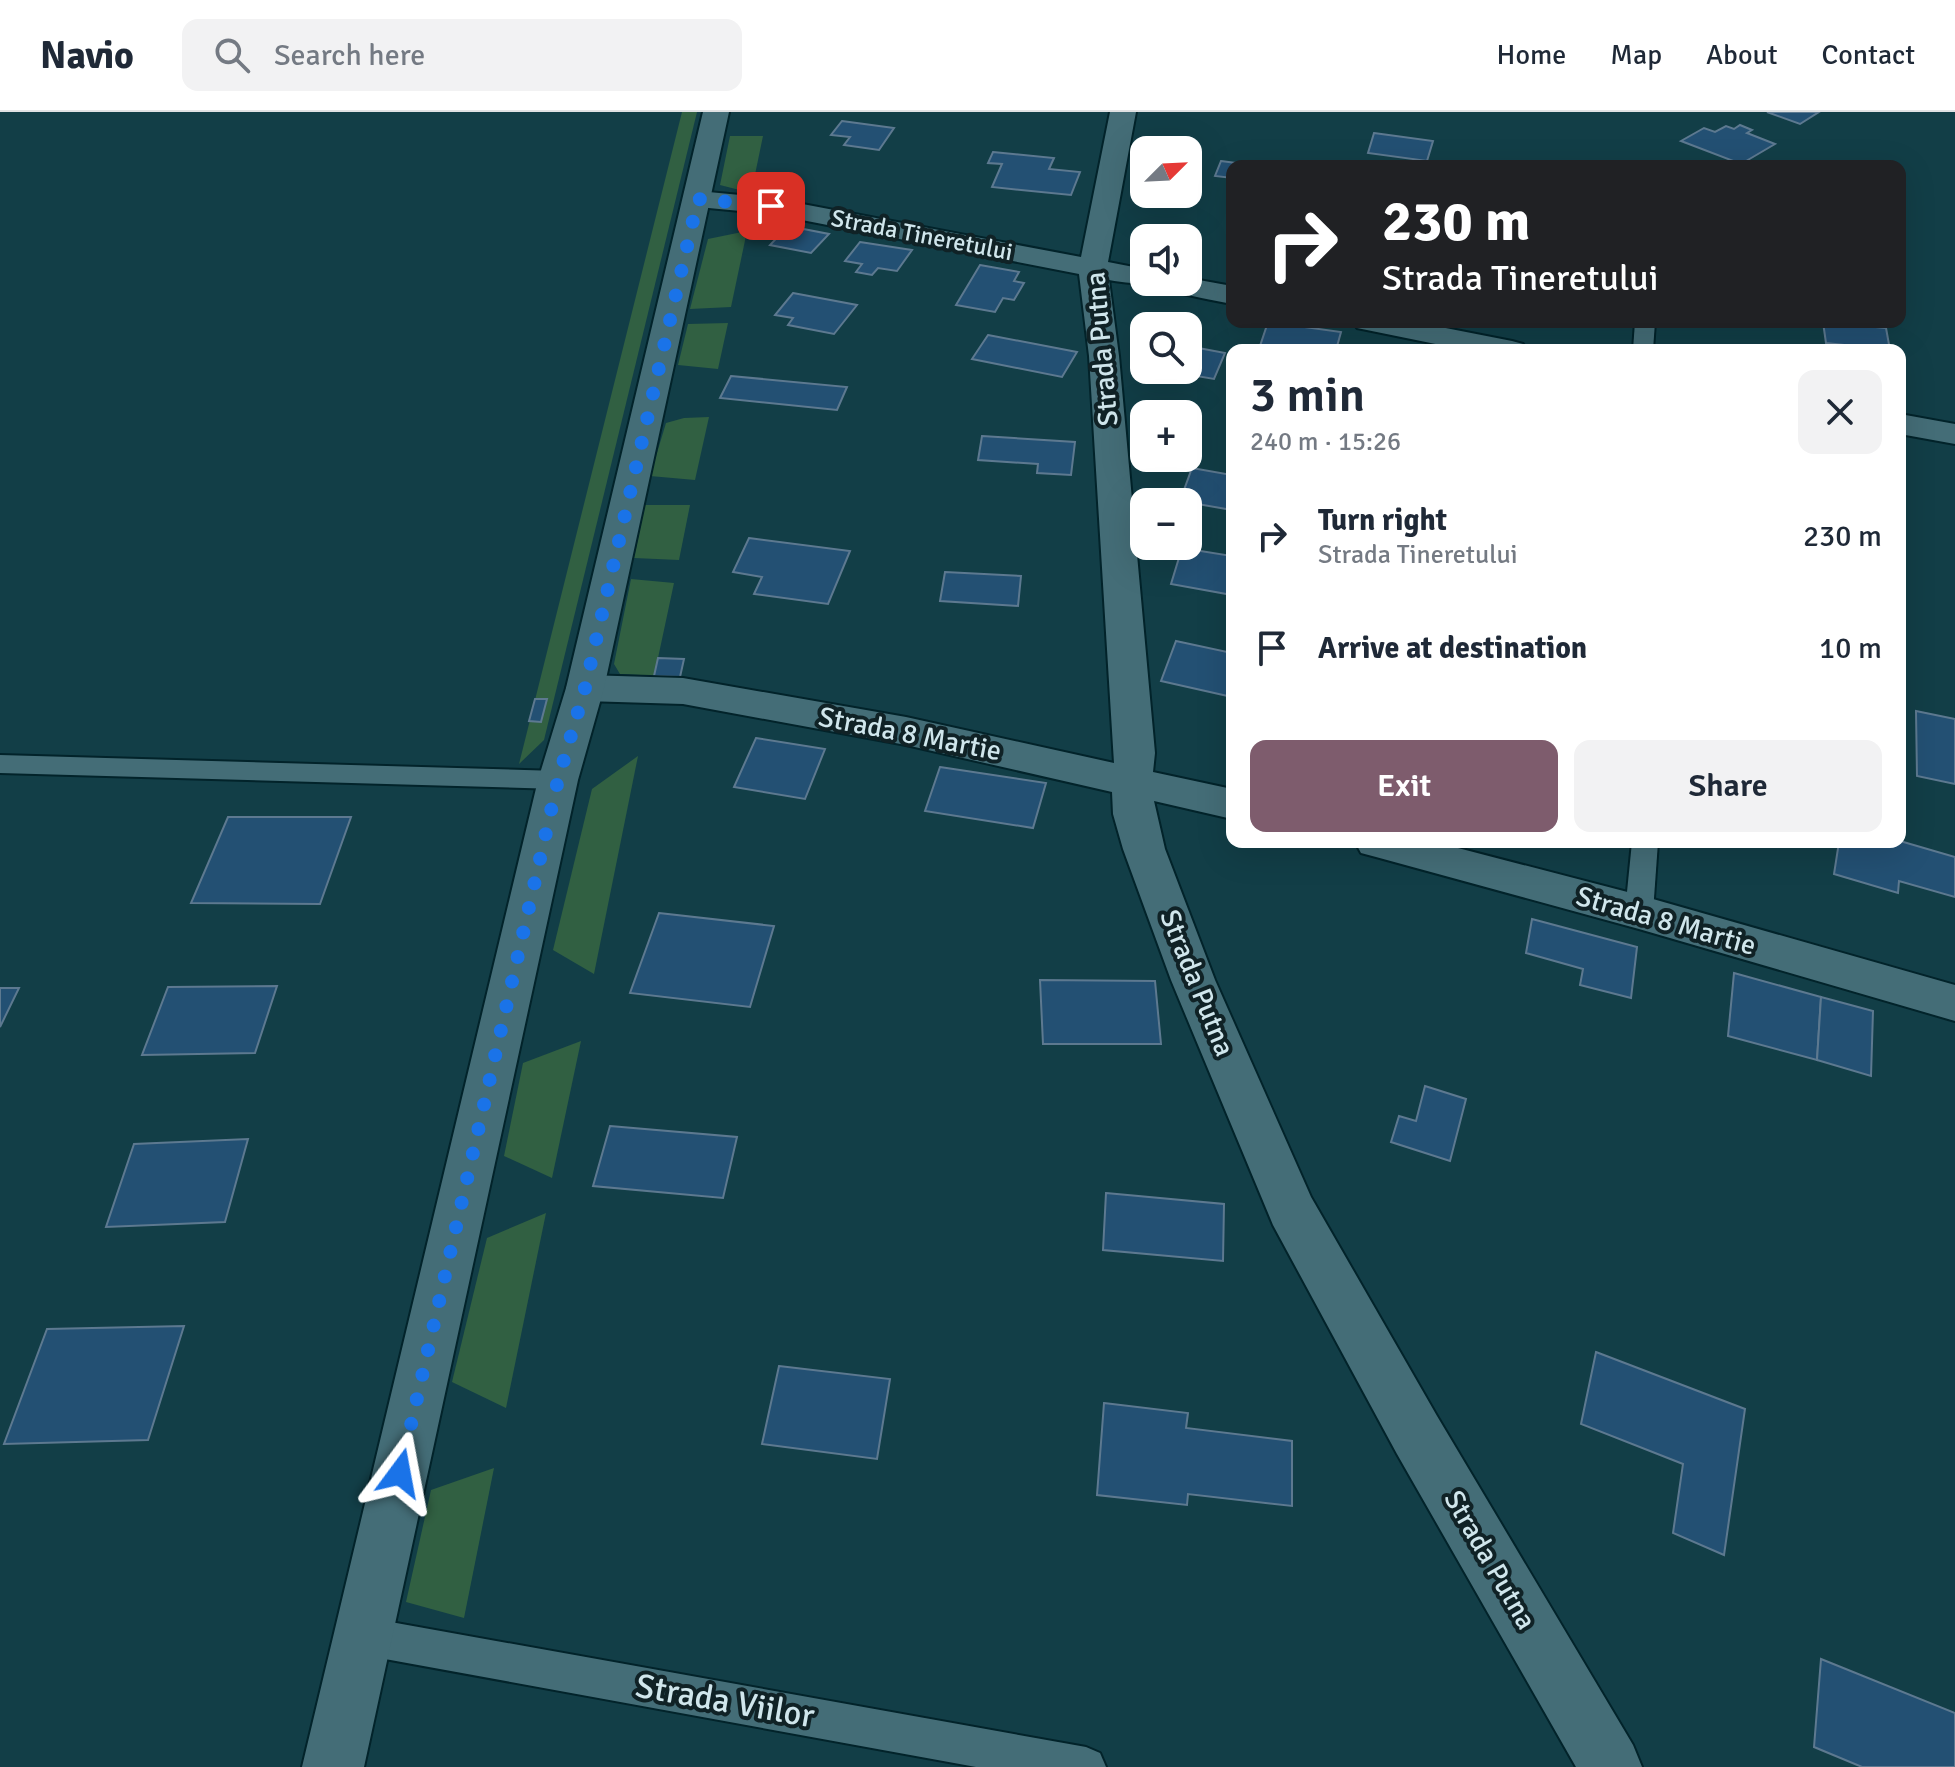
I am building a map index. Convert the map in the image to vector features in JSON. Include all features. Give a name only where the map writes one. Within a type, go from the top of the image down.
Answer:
[{"type":"street","points":[[333,1767],[558,780],[585,688],[716,112]]},
{"type":"street","name":"Strada Putna","points":[[1123,112],[1093,268],[1104,356],[1135,753],[1132,781],[1134,814],[1144,849],[1193,980],[1291,1209],[1417,1435],[1611,1767]]},
{"type":"street","name":"Strada Tineretului","points":[[698,199],[771,206],[1130,275]]},
{"type":"street","points":[[1202,289],[1226,294]]},
{"type":"street","points":[[1399,328],[1481,344]]},
{"type":"street","points":[[1906,425],[1955,434]]},
{"type":"street","name":"Strada 8 Martie","points":[[585,688],[683,691],[906,731],[1226,803]]},
{"type":"street","name":"Strada 8 Martie","points":[[1399,848],[1639,912],[1955,1003]]},
{"type":"lane","points":[[0,764],[558,780]]},
{"type":"lane","points":[[1639,912],[1644,848]]},
{"type":"lane","name":"Strada Viilor","points":[[363,1636],[1086,1767]]},
{"type":"green space","points":[[682,112],[697,112],[544,740],[519,764]]},
{"type":"green space","points":[[730,136],[763,136],[752,189],[759,195],[720,185]]},
{"type":"green space","points":[[747,231],[731,307],[690,309],[708,239]]},
{"type":"green space","points":[[728,323],[718,369],[678,365],[688,324]]},
{"type":"green space","points":[[709,417],[695,480],[650,476],[666,423],[684,418]]},
{"type":"green space","points":[[645,505],[690,505],[679,560],[634,558]]},
{"type":"green space","points":[[631,579],[674,583],[658,658],[684,659],[680,677],[620,674],[614,664]]},
{"type":"green space","points":[[638,756],[594,974],[553,950],[592,789]]},
{"type":"green space","points":[[581,1041],[552,1178],[504,1156],[523,1063]]},
{"type":"green space","points":[[546,1213],[506,1408],[452,1382],[487,1238]]},
{"type":"green space","points":[[494,1468],[464,1618],[406,1602],[431,1490]]},
{"type":"building","points":[[1767,112],[1819,112],[1800,124]]},
{"type":"building","points":[[842,121],[894,128],[879,150],[844,145],[850,137],[831,135]]},
{"type":"building","points":[[1740,125],[1752,130],[1747,133],[1775,144],[1748,160],[1731,160],[1681,141],[1704,128],[1715,132],[1726,126],[1734,129]]},
{"type":"building","points":[[1374,133],[1433,141],[1427,160],[1368,153]]},
{"type":"building","points":[[993,152],[1054,158],[1049,169],[1080,172],[1071,195],[992,187],[1002,164],[988,163]]},
{"type":"building","points":[[1221,161],[1226,162],[1226,177],[1215,176]]},
{"type":"building","points":[[788,226],[829,234],[811,253],[770,245]]},
{"type":"building","points":[[860,242],[912,250],[897,271],[878,268],[872,275],[856,272],[862,264],[845,261]]},
{"type":"building","points":[[980,265],[1019,272],[1014,281],[1024,283],[1014,300],[1003,298],[995,312],[956,305]]},
{"type":"building","points":[[793,293],[857,305],[834,334],[788,325],[793,318],[775,315]]},
{"type":"building","points":[[1266,328],[1312,328],[1341,332],[1338,344],[1261,344]]},
{"type":"building","points":[[1824,328],[1886,328],[1889,344],[1835,344],[1826,343]]},
{"type":"building","points":[[988,335],[1077,352],[1062,377],[972,359]]},
{"type":"building","points":[[1202,349],[1225,353],[1214,379],[1202,377]]},
{"type":"building","points":[[731,376],[847,387],[837,410],[720,398]]},
{"type":"building","points":[[982,436],[1075,442],[1071,475],[1037,473],[1038,464],[978,460]]},
{"type":"building","points":[[1202,470],[1226,474],[1226,509],[1202,505],[1202,488],[1185,488],[1191,472]]},
{"type":"building","points":[[749,538],[850,551],[828,604],[754,594],[762,577],[733,572]]},
{"type":"building","points":[[1202,551],[1226,555],[1226,594],[1171,584],[1178,560],[1202,560]]},
{"type":"building","points":[[945,572],[1021,576],[1018,606],[940,601]]},
{"type":"building","points":[[1176,641],[1226,652],[1226,696],[1161,681]]},
{"type":"building","points":[[658,658],[684,659],[680,677],[654,676]]},
{"type":"building","points":[[535,699],[547,699],[541,722],[529,721]]},
{"type":"building","points":[[1916,711],[1955,719],[1955,784],[1917,776]]},
{"type":"building","points":[[756,738],[825,749],[805,799],[734,787]]},
{"type":"building","points":[[940,767],[1046,783],[1033,828],[925,811]]},
{"type":"building","points":[[228,817],[351,817],[320,904],[191,903]]},
{"type":"building","points":[[1906,843],[1955,857],[1955,897],[1899,881],[1898,893],[1834,874],[1838,848],[1906,848]]},
{"type":"building","points":[[659,913],[774,926],[750,1007],[630,993]]},
{"type":"building","points":[[1532,919],[1637,947],[1631,998],[1580,985],[1583,969],[1526,953]]},
{"type":"building","points":[[1734,973],[1821,997],[1817,1060],[1728,1036]]},
{"type":"building","points":[[1040,980],[1155,981],[1161,1044],[1043,1044]]},
{"type":"building","points":[[277,986],[255,1053],[142,1055],[168,987]]},
{"type":"building","points":[[0,988],[19,988],[0,1027]]},
{"type":"building","points":[[1821,997],[1873,1011],[1871,1076],[1817,1060]]},
{"type":"building","points":[[1425,1086],[1466,1099],[1450,1161],[1391,1142],[1399,1116],[1416,1121]]},
{"type":"building","points":[[610,1126],[737,1137],[723,1198],[593,1186]]},
{"type":"building","points":[[248,1139],[225,1222],[106,1227],[134,1144]]},
{"type":"building","points":[[1106,1193],[1224,1204],[1223,1261],[1103,1250]]},
{"type":"building","points":[[184,1326],[148,1440],[4,1444],[47,1329]]},
{"type":"building","points":[[1596,1352],[1745,1409],[1724,1555],[1673,1533],[1683,1464],[1581,1424]]},
{"type":"building","points":[[779,1366],[890,1379],[877,1459],[762,1444]]},
{"type":"building","points":[[1104,1403],[1188,1413],[1186,1428],[1292,1441],[1292,1506],[1188,1494],[1187,1505],[1097,1495]]},
{"type":"building","points":[[1821,1659],[1955,1713],[1955,1767],[1862,1767],[1814,1747]]},
{"type":"route","points":[[400,1473],[558,780],[585,688],[698,199],[771,206]]}]
